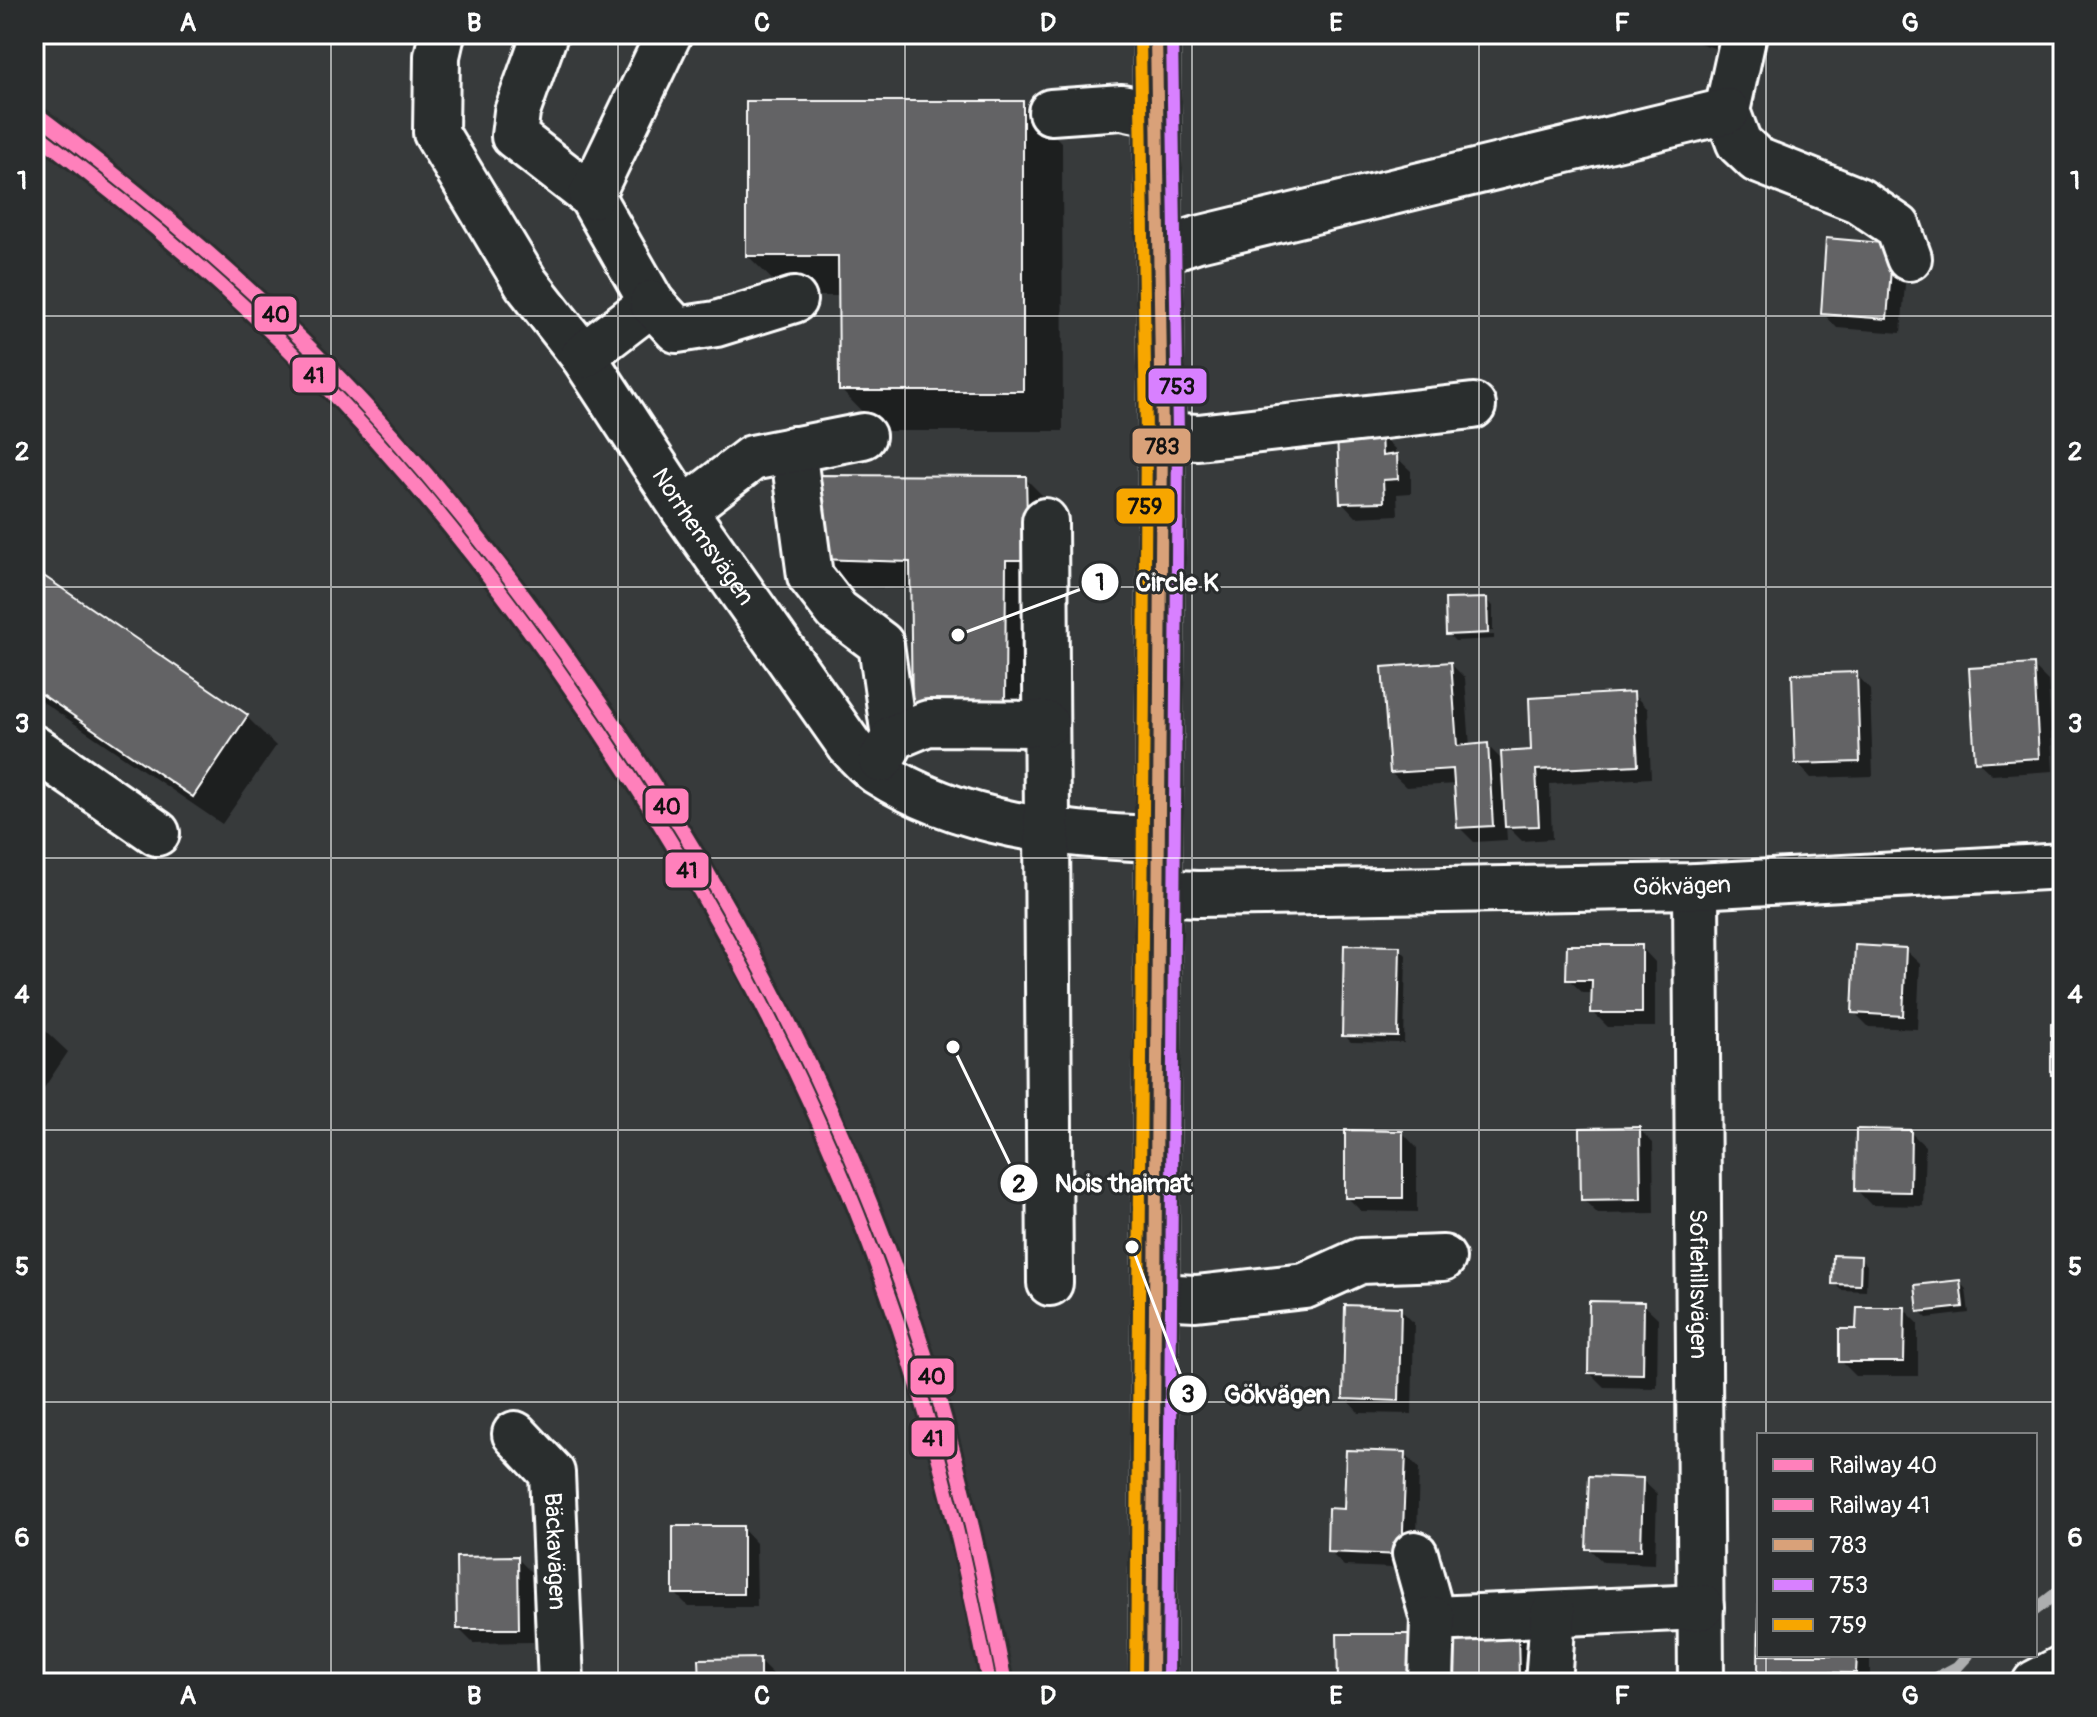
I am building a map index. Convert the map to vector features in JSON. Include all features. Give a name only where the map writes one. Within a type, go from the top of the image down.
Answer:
[{"type":"street","name":"Norrhemsvägen","points":[[442,34],[437,56],[436,133],[526,283],[583,356],[684,510],[850,746],[884,754],[907,789],[1004,824],[1158,839]]},
{"type":"street","points":[[545,34],[517,112],[514,136],[591,196],[652,303],[677,330],[716,324],[794,300]]},
{"type":"street","points":[[591,196],[669,34]]},
{"type":"street","points":[[1152,1683],[1162,435],[1156,34]]},
{"type":"street","points":[[1744,34],[1727,111],[1739,143],[1757,160],[1858,200],[1898,227],[1909,258]]},
{"type":"street","points":[[1051,112],[1122,107],[1156,114]]},
{"type":"street","points":[[1159,252],[1198,239],[1727,111]]},
{"type":"street","points":[[583,356],[652,303]]},
{"type":"street","points":[[1162,435],[1198,437],[1473,406]]},
{"type":"street","points":[[684,510],[752,458],[863,436]]},
{"type":"street","points":[[793,449],[810,576],[837,611],[881,644],[884,754]]},
{"type":"street","points":[[1045,521],[1050,1283]]},
{"type":"street","points":[[884,754],[928,723],[1046,724]]},
{"type":"street","points":[[34,748],[157,833]]},
{"type":"street","name":"Gökvägen","points":[[1158,892],[1197,894],[1696,886],[2063,866]]},
{"type":"street","name":"Sofiehillsvägen","points":[[1696,886],[1701,1683]]},
{"type":"street","points":[[1155,1296],[1196,1298],[1305,1286],[1360,1261],[1443,1258]]},
{"type":"street","name":"Bäckavägen","points":[[515,1434],[552,1473],[561,1683]]},
{"type":"street","points":[[1415,1554],[1433,1619],[1431,1680]]},
{"type":"street","points":[[1433,1619],[1701,1607]]},
{"type":"street","points":[[1548,1683],[1553,1614]]},
{"type":"street","points":[[2035,1683],[2063,1668]]},
{"type":"building","points":[[746,101],[1023,101],[1023,391],[839,391],[838,256],[746,256]]},
{"type":"building","points":[[1826,238],[1893,244],[1887,319],[1821,314]]},
{"type":"building","points":[[1381,433],[1382,456],[1397,454],[1398,479],[1383,480],[1384,502],[1340,503],[1337,434]]},
{"type":"building","points":[[817,475],[1026,476],[1028,560],[1006,560],[1005,709],[912,711],[910,562],[817,559]]},
{"type":"building","points":[[35,570],[248,715],[193,797],[34,689]]},
{"type":"building","points":[[1487,598],[1488,633],[1446,635],[1445,599]]},
{"type":"building","points":[[1451,662],[1457,746],[1488,743],[1493,826],[1457,828],[1453,769],[1390,773],[1382,667]]},
{"type":"building","points":[[2034,664],[2039,758],[1975,762],[1969,668]]},
{"type":"building","points":[[1857,672],[1860,762],[1795,764],[1792,674]]},
{"type":"building","points":[[1634,692],[1638,765],[1536,770],[1539,826],[1505,827],[1501,752],[1531,750],[1529,698]]},
{"type":"building","points":[[1344,945],[1400,946],[1398,1037],[1342,1036]]},
{"type":"building","points":[[1567,945],[1642,945],[1642,1013],[1591,1013],[1592,980],[1566,980]]},
{"type":"building","points":[[1855,945],[1906,948],[1903,1016],[1852,1013]]},
{"type":"building","points":[[2051,1023],[2063,1023],[2063,1075],[2051,1075]]},
{"type":"building","points":[[1640,1127],[1641,1199],[1581,1200],[1580,1128]]},
{"type":"building","points":[[1856,1129],[1911,1130],[1910,1192],[1855,1191]]},
{"type":"building","points":[[1345,1130],[1403,1131],[1403,1198],[1345,1198]]},
{"type":"building","points":[[1833,1255],[1861,1256],[1860,1285],[1832,1284]]},
{"type":"building","points":[[1960,1280],[1963,1307],[1918,1312],[1915,1285]]},
{"type":"building","points":[[1589,1301],[1644,1302],[1643,1374],[1588,1373]]},
{"type":"building","points":[[1345,1305],[1401,1307],[1399,1401],[1343,1399]]},
{"type":"building","points":[[1857,1307],[1905,1307],[1904,1362],[1839,1362],[1839,1329],[1856,1329]]},
{"type":"building","points":[[1346,1450],[1406,1452],[1402,1555],[1327,1552],[1328,1508],[1344,1509]]},
{"type":"building","points":[[1589,1476],[1643,1478],[1641,1550],[1586,1549]]},
{"type":"building","points":[[673,1526],[743,1526],[743,1594],[673,1594]]},
{"type":"building","points":[[518,1556],[519,1629],[457,1629],[456,1557]]},
{"type":"building","points":[[1518,1630],[1519,1680],[1526,1680],[1526,1683],[1454,1683],[1452,1633]]},
{"type":"building","points":[[1337,1634],[1411,1634],[1411,1683],[1338,1683]]},
{"type":"building","points":[[1758,1657],[1857,1657],[1856,1673],[1758,1672]]},
{"type":"building","points":[[760,1658],[760,1677],[785,1676],[786,1683],[676,1683],[700,1681],[699,1659]]},
{"type":"building","points":[[190,1680],[190,1683],[121,1683],[121,1682]]},
{"type":"waterway","points":[[2037,1608],[2063,1588]]},
{"type":"waterway","points":[[1927,1683],[1957,1667],[1966,1657]]},
{"type":"rail line","name":"40","points":[[34,112],[146,200],[218,262],[288,326],[389,431],[483,543],[542,620],[683,832],[784,1013],[870,1201],[938,1396],[975,1539],[1005,1683]]},
{"type":"rail line","name":"41","points":[[34,132],[211,276],[278,339],[376,441],[439,514],[527,627],[613,751],[668,838],[769,1018],[814,1111],[854,1206],[890,1302],[932,1435],[959,1541],[989,1683]]},
{"type":"transit line","name":"759","points":[[1136,1683],[1146,435],[1140,34]]},
{"type":"transit line","name":"783","points":[[1152,1683],[1162,435],[1156,34]]},
{"type":"transit line","name":"753","points":[[1168,1683],[1178,435],[1172,34]]},
{"type":"place","name":"Circle K","points":[[958,635]]},
{"type":"place","name":"Nois thaimat","points":[[953,1047]]},
{"type":"place","name":"Gökvägen","points":[[1132,1247]]}]
